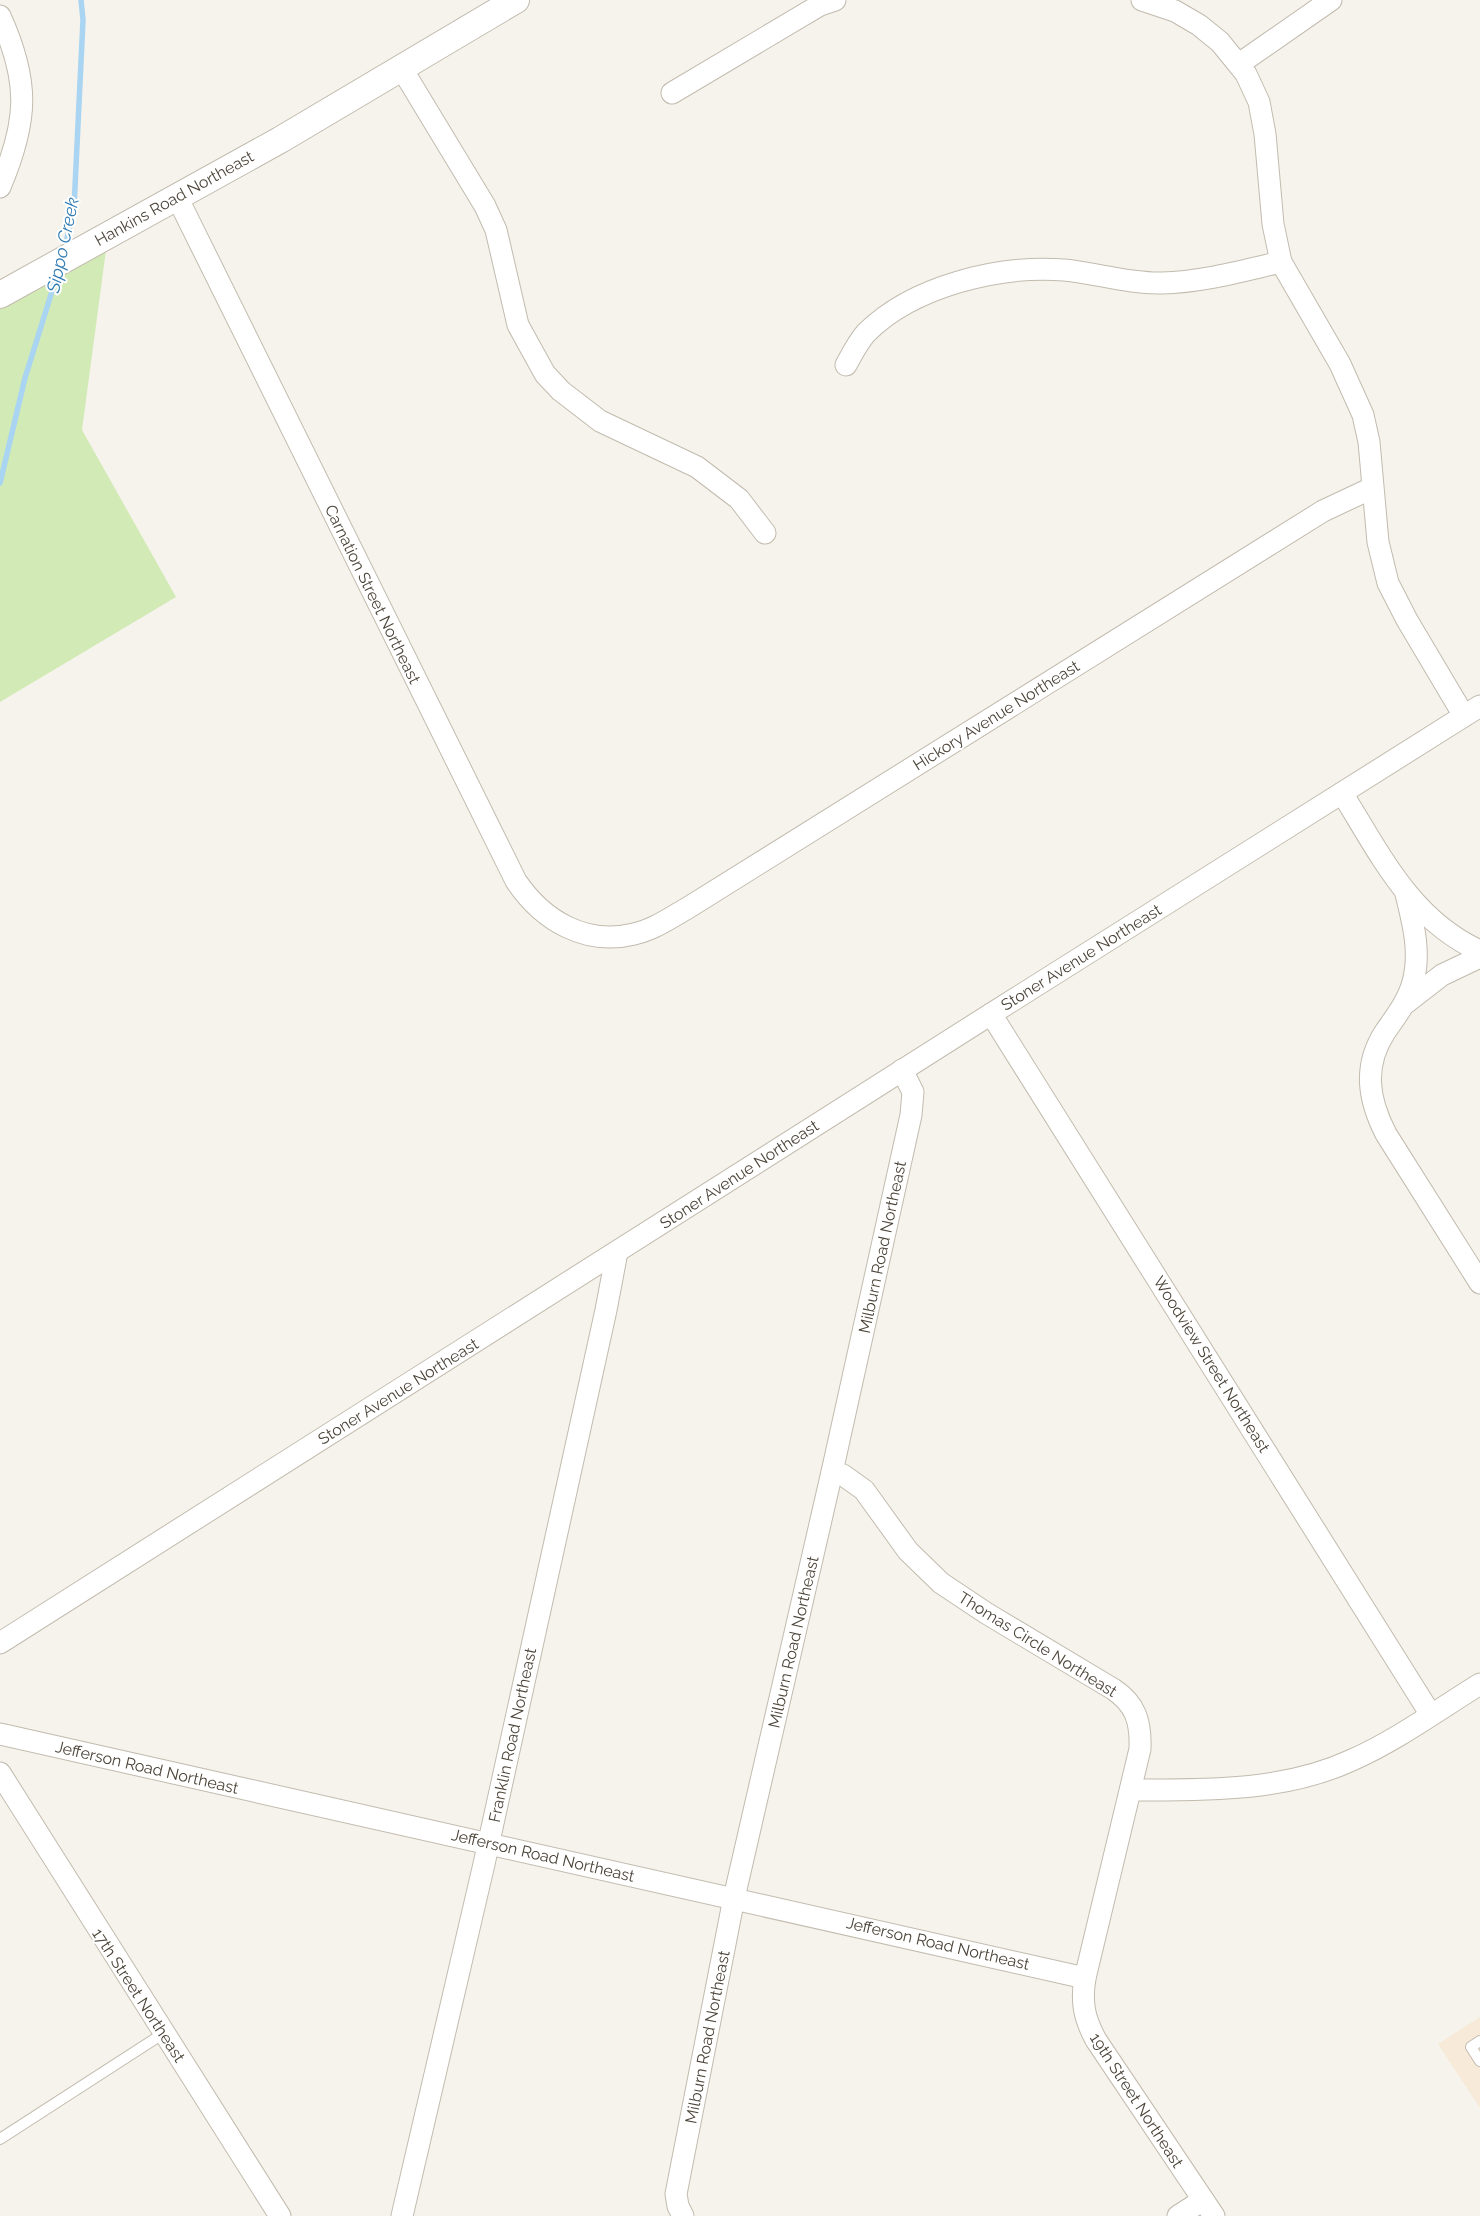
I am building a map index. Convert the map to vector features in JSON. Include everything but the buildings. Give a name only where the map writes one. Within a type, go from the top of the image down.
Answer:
[{"type":"street","name":"Hankins Road Northeast","points":[[10,290],[348,101],[516,0]]},
{"type":"street","points":[[672,93],[830,0],[835,0]]},
{"type":"street","points":[[1142,0],[1176,11],[1199,25],[1220,42],[1239,64],[1259,102],[1273,224],[1281,262],[1353,389],[1369,442],[1378,542],[1388,583],[1407,620],[1472,711]]},
{"type":"street","points":[[1239,64],[1331,0]]},
{"type":"street","points":[[0,16],[17,60],[23,99],[19,134],[0,187]]},
{"type":"street","points":[[402,69],[485,206],[500,246],[518,325],[545,374],[561,391],[600,421],[697,467],[739,499],[765,534]]},
{"type":"street","name":"Carnation Street Northeast","points":[[177,196],[516,881],[532,903],[565,927],[591,936],[618,937]]},
{"type":"street","points":[[846,365],[865,334],[905,305],[930,293],[981,276],[1035,270],[1062,270],[1160,283],[1192,282],[1281,262]]},
{"type":"street","name":"Hickory Avenue Northeast","points":[[618,937],[650,929],[686,910],[1323,510],[1372,488]]},
{"type":"street","name":"Stoner Avenue Northeast","points":[[0,1643],[902,1070],[1472,711]]},
{"type":"street","points":[[1342,793],[1406,894],[1441,927],[1480,951]]},
{"type":"street","points":[[1406,894],[1415,936],[1416,964],[1412,984],[1404,1005],[1384,1034],[1371,1063],[1369,1082],[1372,1102],[1386,1134],[1480,1283]]},
{"type":"street","points":[[1404,1005],[1436,979],[1480,957]]},
{"type":"street","name":"Woodview Street Northeast","points":[[991,1014],[1431,1715]]},
{"type":"street","name":"Milburn Road Northeast","points":[[683,2216],[678,2206],[676,2194],[734,1898],[832,1472],[911,1115],[913,1092],[910,1081],[902,1070]]},
{"type":"street","name":"Franklin Road Northeast","points":[[402,2216],[489,1843],[617,1252]]},
{"type":"street","name":"Thomas Circle Northeast","points":[[832,1472],[844,1475],[864,1490],[908,1551],[941,1583],[1125,1697],[1136,1714],[1140,1728],[1140,1749],[1085,1978]]},
{"type":"street","points":[[1131,1790],[1231,1788],[1269,1784],[1307,1776],[1358,1758],[1480,1684]]},
{"type":"street","name":"Jefferson Road Northeast","points":[[0,1734],[1085,1978]]},
{"type":"street","name":"17th Street Northeast","points":[[0,1773],[280,2216]]},
{"type":"street","name":"19th Street Northeast","points":[[1085,1978],[1083,2007],[1086,2021],[1092,2034],[1209,2208]]},
{"type":"street","points":[[1178,2216],[1209,2208]]},
{"type":"lane","points":[[0,2139],[164,2033]]},
{"type":"lane","points":[[1480,2041],[1471,2047],[1480,2061]]},
{"type":"shaded area","points":[[1480,2017],[1480,2108],[1438,2044]]},
{"type":"green space","points":[[106,250],[82,430],[176,597],[0,702],[0,309]]},
{"type":"waterway","name":"Sippo Creek","points":[[64,251],[74,208],[83,20],[81,0]]},
{"type":"waterway","name":"Sippo Creek","points":[[0,483],[25,378],[58,272]]}]
